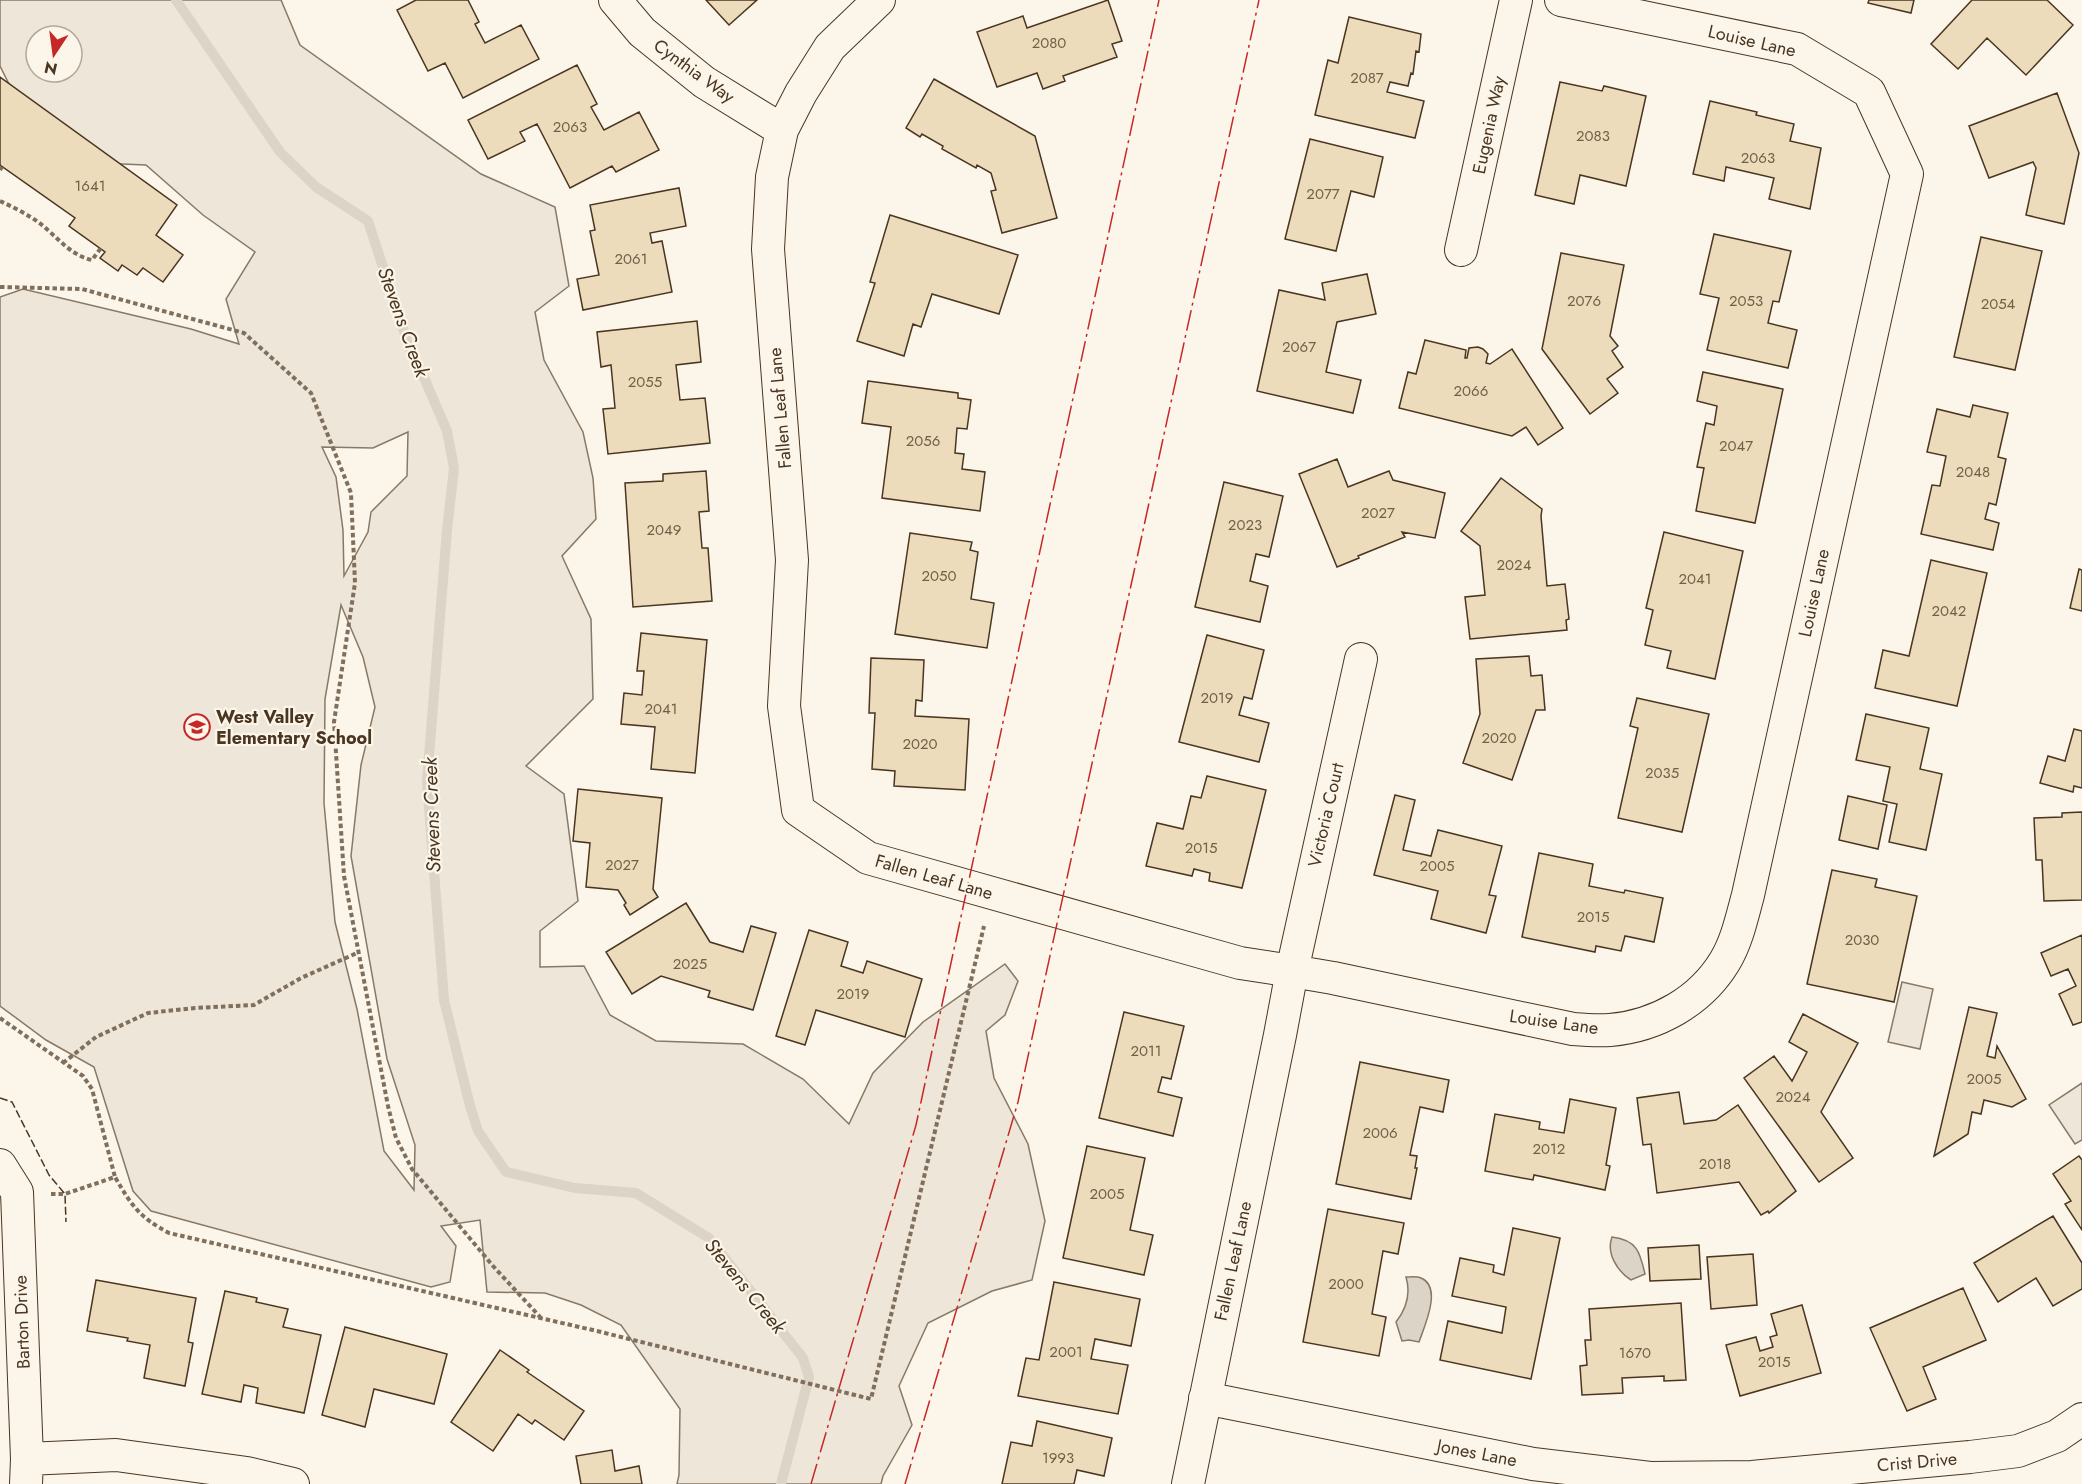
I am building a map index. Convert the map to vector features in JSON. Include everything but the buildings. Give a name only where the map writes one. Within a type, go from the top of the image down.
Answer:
[{"type":"street","name":"Cynthia Way","points":[[615,0],[642,32],[704,82],[782,130]]},
{"type":"street","name":"Fallen Leaf Lane","points":[[879,0],[830,47],[801,93],[782,130],[772,177],[768,249],[792,560],[784,706],[798,810],[868,858],[1240,963],[1292,971],[1188,1484]]},
{"type":"street","name":"Eugenia Way","points":[[1461,250],[1516,0]]},
{"type":"street","name":"Louise Lane","points":[[1292,971],[1573,1029],[1610,1030],[1647,1023],[1679,1009],[1706,987],[1726,960],[1739,928],[1907,174],[1869,92],[1797,49],[1561,0]]},
{"type":"street","name":"Victoria Court","points":[[1292,971],[1361,659]]},
{"type":"street","points":[[0,1165],[17,1192]]},
{"type":"street","name":"Barton Drive","points":[[17,1192],[27,1472]]},
{"type":"street","name":"Jones Lane","points":[[1205,1398],[1533,1464],[1650,1478],[1752,1480]]},
{"type":"street","name":"Crist Drive","points":[[1752,1480],[2018,1451],[2057,1436],[2082,1419]]},
{"type":"street","points":[[27,1472],[116,1455],[247,1473],[293,1484]]},
{"type":"path","points":[[0,201],[38,222],[69,250],[84,259],[92,260],[101,248]]},
{"type":"path","points":[[0,287],[82,289],[244,333],[311,393],[351,493],[355,583],[334,722],[344,876],[388,1106],[396,1138],[412,1169],[493,1266],[541,1318]]},
{"type":"path","points":[[0,1018],[83,1076],[92,1089],[115,1178],[132,1206],[149,1222],[169,1233],[597,1331],[871,1399],[992,893]]},
{"type":"path","points":[[63,1062],[96,1037],[148,1013],[254,1005],[301,978],[357,953]]},
{"type":"path","points":[[17,1192],[65,1194],[115,1178]]},
{"type":"shaded area","points":[[0,0],[281,0],[300,45],[481,174],[555,207],[569,286],[535,312],[544,360],[583,432],[593,478],[596,519],[562,556],[591,619],[593,699],[526,766],[564,794],[578,901],[540,931],[540,967],[584,966],[610,1015],[656,1041],[743,1044],[803,1079],[849,1124],[873,1073],[923,1022],[1005,964],[1018,981],[1005,1015],[986,1031],[994,1078],[1028,1144],[1045,1221],[1032,1280],[992,1291],[928,1323],[899,1386],[912,1425],[883,1476],[881,1484],[677,1484],[680,1409],[621,1325],[581,1305],[545,1293],[487,1292],[480,1220],[441,1226],[456,1246],[450,1282],[431,1287],[151,1211],[133,1191],[94,1067],[46,1040],[0,1006],[0,297],[23,289],[191,329],[239,344],[226,299],[255,252],[203,215],[146,165],[98,163],[24,114],[0,66]],"holes":[[[408,432],[407,476],[371,512],[368,532],[344,576],[343,530],[336,477],[322,447],[373,448]],[[341,605],[363,657],[375,707],[361,765],[351,856],[387,1059],[415,1145],[414,1190],[384,1151],[357,1009],[335,922],[324,803],[325,699]]]},
{"type":"shaded area","points":[[1902,982],[1933,989],[1920,1049],[1888,1042]]},
{"type":"shaded area","points":[[2082,1083],[2082,1140],[2075,1144],[2049,1105]]},
{"type":"shaded area","points":[[1612,1237],[1627,1241],[1636,1248],[1645,1274],[1631,1280],[1621,1272],[1610,1249]]},
{"type":"shaded area","points":[[1406,1277],[1421,1278],[1431,1290],[1428,1318],[1419,1342],[1402,1341],[1396,1322],[1407,1301]]},
{"type":"waterway","name":"Stevens Creek","points":[[176,0],[280,152],[316,187],[368,221],[412,356],[422,373],[447,431],[454,468],[427,781],[444,1000],[478,1131],[506,1172],[575,1188],[636,1193],[709,1238],[803,1358],[809,1377],[781,1484]]},
{"type":"fence","points":[[0,1098],[12,1102],[49,1175],[65,1194],[66,1222]]},
{"type":"power","points":[[811,1484],[916,1125],[1159,0]]},
{"type":"power","points":[[905,1484],[1018,1102],[1259,0]]},
{"type":"place","name":"West Valley Elementary School","points":[[197,727]]}]
